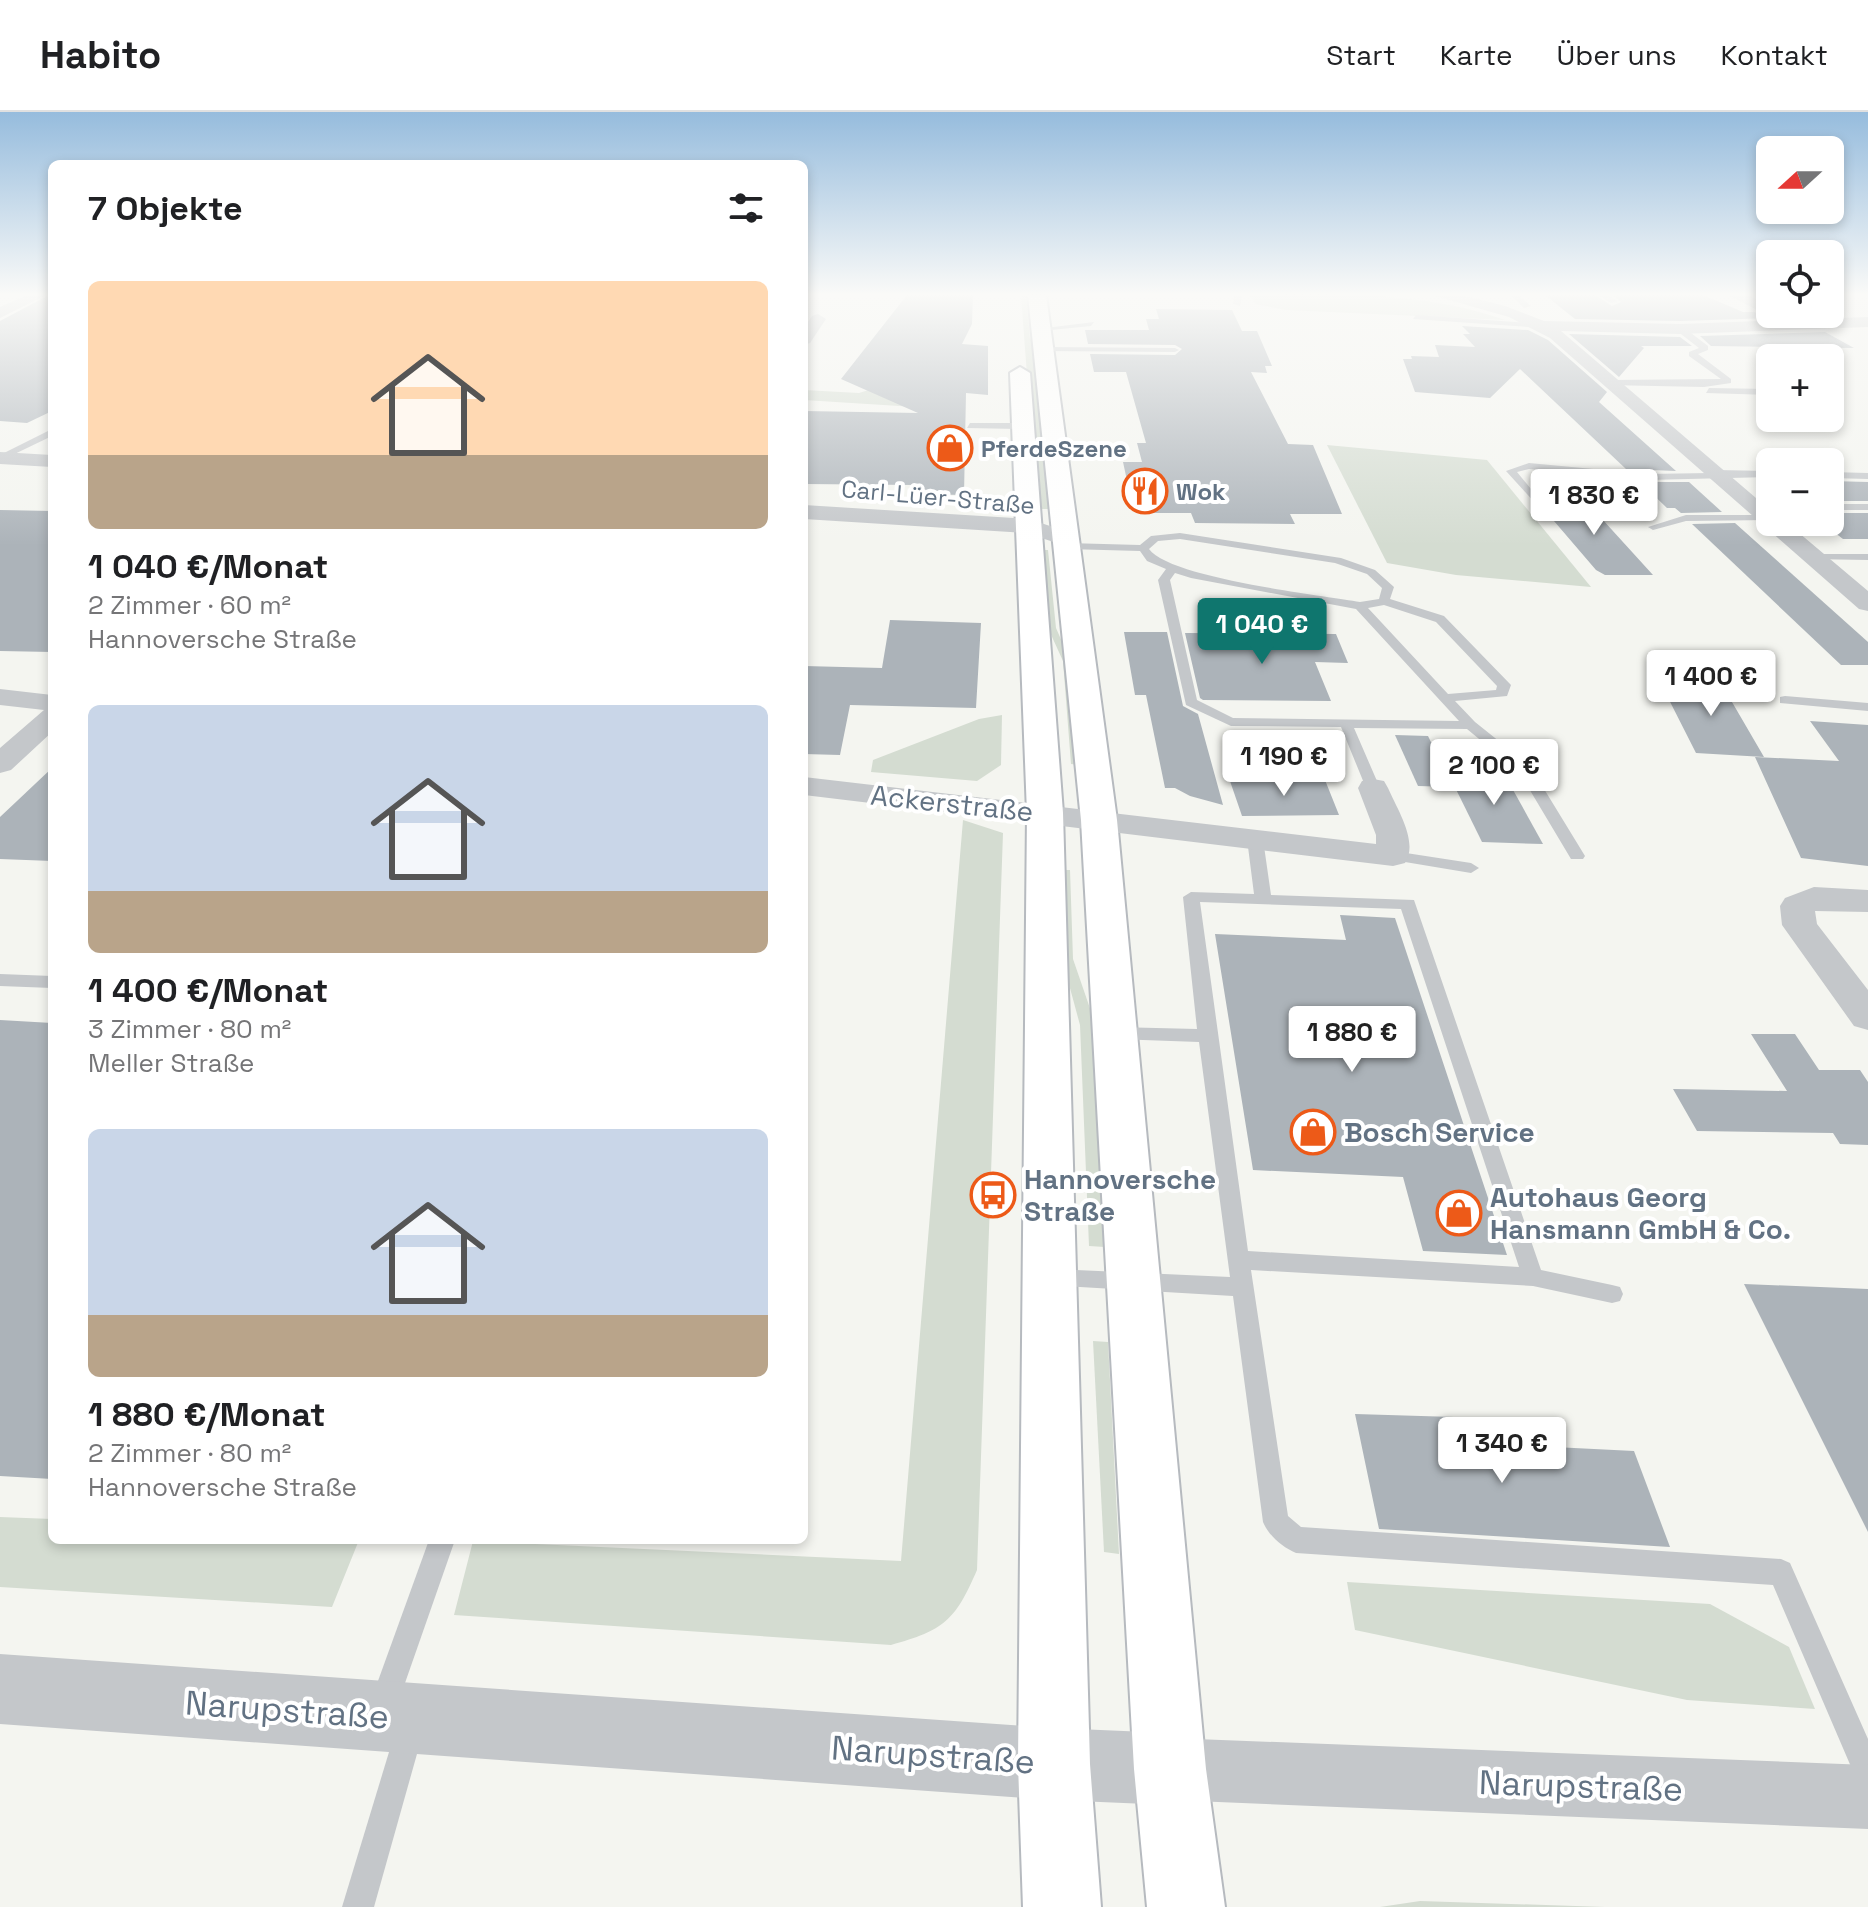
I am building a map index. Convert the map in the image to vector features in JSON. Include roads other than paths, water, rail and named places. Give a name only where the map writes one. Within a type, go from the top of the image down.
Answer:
[{"type":"main road","points":[[1020,379],[1029,526],[1072,817],[1115,1033],[1170,1769],[1186,1907]]},
{"type":"main road","points":[[1047,379],[1066,542],[1072,817],[1051,1278],[1054,1764],[1062,1907]]},
{"type":"street","points":[[1605,379],[1756,507]]},
{"type":"street","points":[[0,458],[48,461]]},
{"type":"street","name":"Carl-Lüer-Straße","points":[[808,512],[1029,526],[1066,542]]},
{"type":"street","points":[[1789,536],[1868,604]]},
{"type":"street","points":[[0,697],[48,705]]},
{"type":"street","points":[[0,764],[48,708]]},
{"type":"street","name":"Ackerstraße","points":[[808,786],[1072,817]]},
{"type":"street","points":[[1072,817],[1393,856],[1392,835],[1373,788]]},
{"type":"street","points":[[1868,901],[1814,898],[1797,906],[1800,925],[1868,1017]]},
{"type":"street","name":"Narupstraße","points":[[0,1689],[1054,1764],[1868,1797]]},
{"type":"lane","points":[[1615,387],[1728,381],[1725,379]]},
{"type":"lane","points":[[1615,387],[1710,387]]},
{"type":"lane","points":[[1615,387],[1756,392]]},
{"type":"lane","points":[[970,426],[1022,426]]},
{"type":"lane","points":[[0,458],[48,434]]},
{"type":"lane","points":[[1536,501],[1511,471],[1529,466],[1647,477],[1756,474]]},
{"type":"lane","points":[[1844,475],[1868,476]]},
{"type":"lane","points":[[1844,507],[1868,507]]},
{"type":"lane","points":[[1653,527],[1686,518],[1756,515]]},
{"type":"lane","points":[[1066,542],[1143,548],[1155,538],[1180,536],[1337,560],[1371,572],[1388,587],[1384,601]]},
{"type":"lane","points":[[1143,548],[1151,559],[1172,569],[1360,606],[1384,601],[1440,619],[1504,685],[1502,693],[1444,698]]},
{"type":"lane","points":[[1812,557],[1868,557]]},
{"type":"lane","points":[[1172,569],[1164,580],[1191,702],[1231,722],[1470,725]]},
{"type":"lane","points":[[1360,606],[1470,725],[1525,769],[1577,856]]},
{"type":"lane","points":[[1785,700],[1868,707]]},
{"type":"lane","points":[[1346,724],[1373,788]]},
{"type":"lane","points":[[1255,839],[1263,899]]},
{"type":"lane","points":[[1393,856],[1471,868]]},
{"type":"lane","points":[[1533,1277],[1408,904],[1191,897],[1207,1036],[1276,1522],[1296,1540],[1781,1572],[1868,1773]]},
{"type":"lane","points":[[0,980],[48,982]]},
{"type":"lane","points":[[1115,1033],[1207,1036]]},
{"type":"lane","points":[[1240,1260],[1533,1277],[1612,1294]]},
{"type":"lane","points":[[1051,1278],[1243,1287]]},
{"type":"lane","points":[[358,1907],[396,1718],[441,1544]]},
{"type":"place","name":"PferdeSzene","points":[[950,448]]},
{"type":"place","name":"Wok","points":[[1145,491]]},
{"type":"place","name":"Bosch Service","points":[[1313,1132]]},
{"type":"place","name":"Hannoversche Straße","points":[[993,1195]]},
{"type":"place","name":"Autohaus Georg Hansmann GmbH & Co.","points":[[1459,1213]]}]
